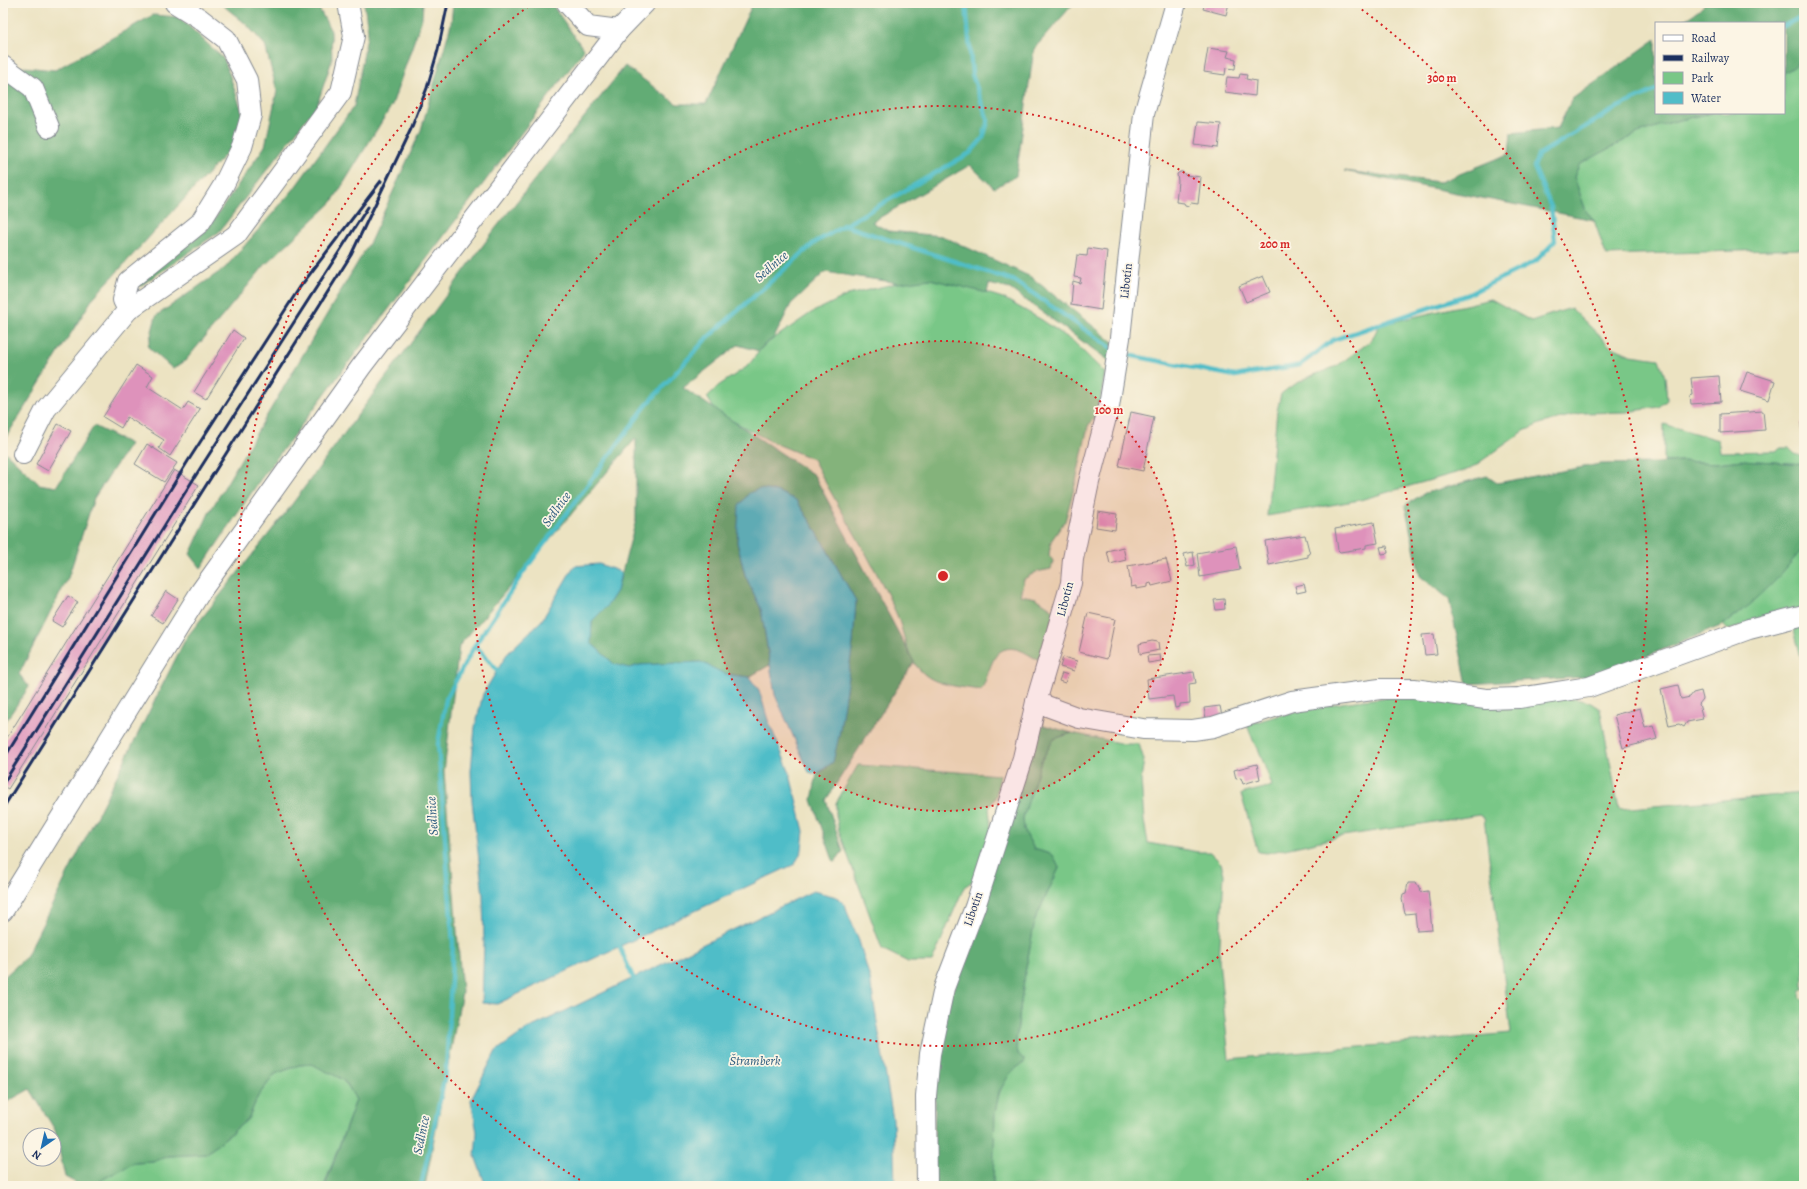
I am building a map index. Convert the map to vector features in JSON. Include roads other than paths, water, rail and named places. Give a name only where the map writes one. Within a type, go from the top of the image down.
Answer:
[{"type":"street","points":[[128,310],[123,300],[128,281],[200,223],[223,186],[242,147],[251,115],[247,80],[226,39],[199,18],[175,3]]},
{"type":"street","points":[[23,454],[46,409],[128,310],[236,235],[341,92],[354,36],[348,3]]},
{"type":"street","points":[[567,3],[588,26],[619,30]]},
{"type":"street","points":[[3,911],[201,591],[361,367],[619,30],[645,3]]},
{"type":"street","name":"Libotín","points":[[927,1186],[925,1142],[930,1054],[944,988],[975,906],[1023,758],[1036,702],[1071,582],[1074,559],[1090,482],[1109,406],[1120,338],[1144,114],[1176,3]]},
{"type":"street","points":[[3,66],[33,88],[49,127]]},
{"type":"street","points":[[1036,702],[1079,718],[1143,729],[1193,730],[1213,727],[1292,701],[1380,689],[1414,689],[1486,699],[1519,698],[1589,687],[1749,630],[1804,615]]},
{"type":"water","points":[[759,489],[776,491],[796,500],[814,527],[856,601],[853,643],[839,736],[833,762],[817,774],[809,772],[775,695],[761,609],[745,575],[737,542],[739,506],[749,493]]},
{"type":"water","points":[[599,564],[621,572],[617,591],[607,606],[592,621],[591,643],[614,664],[629,668],[640,665],[701,662],[725,674],[749,677],[759,690],[768,720],[789,771],[804,831],[802,850],[795,864],[497,1004],[482,1003],[484,942],[483,895],[472,801],[471,771],[475,727],[483,694],[507,654],[542,620],[574,566]]},
{"type":"water","name":"Štramberk","points":[[813,891],[837,897],[844,904],[859,941],[870,979],[893,1120],[895,1186],[486,1186],[475,1156],[477,1132],[471,1100],[496,1051],[526,1030]]},
{"type":"waterway","name":"Sedlnice","points":[[421,1186],[446,1071],[453,944],[438,744],[446,699],[475,645],[522,574],[645,407],[705,340],[814,243],[970,153],[983,138],[988,121],[972,74],[966,3]]},
{"type":"waterway","points":[[1785,25],[1804,15]]},
{"type":"waterway","points":[[1123,354],[1235,376],[1300,365],[1333,340],[1467,295],[1536,261],[1555,241],[1551,207],[1534,167],[1538,155],[1618,107],[1655,90]]},
{"type":"waterway","points":[[843,225],[1015,281],[1113,349]]},
{"type":"waterway","points":[[475,645],[497,670],[499,675]]},
{"type":"waterway","points":[[617,941],[635,982]]},
{"type":"railway","points":[[3,808],[351,255],[411,129],[427,88],[438,50],[448,3]]},
{"type":"railway","points":[[3,760],[188,461],[300,287],[381,181]]},
{"type":"railway","points":[[3,784],[201,467],[368,207]]}]
